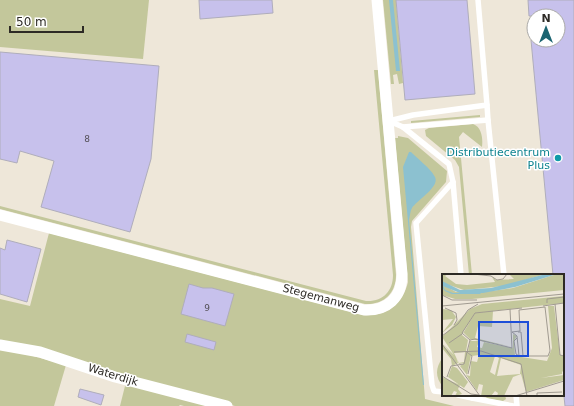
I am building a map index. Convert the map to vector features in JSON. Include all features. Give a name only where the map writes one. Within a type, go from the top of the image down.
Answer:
[{"type":"street","name":"Stegemanweg","points":[[0,215],[364,310],[384,307],[395,299],[402,281],[377,0]]},
{"type":"street","name":"Waterdijk","points":[[0,345],[40,352],[128,380],[226,406]]},
{"type":"lane","points":[[478,0],[488,120],[504,274]]},
{"type":"lane","points":[[388,121],[487,105]]},
{"type":"lane","points":[[403,127],[488,120]]},
{"type":"lane","points":[[388,121],[403,127],[449,164],[453,182],[461,274]]},
{"type":"lane","points":[[442,392],[434,391],[432,385],[416,224],[453,182]]},
{"type":"lane","points":[[472,396],[513,406]]},
{"type":"lane","points":[[516,396],[517,406]]},
{"type":"green space","points":[[0,0],[149,0],[143,59],[0,47]]},
{"type":"green space","points":[[383,0],[396,0],[403,83],[399,84],[397,74],[393,75],[394,84],[391,84]]},
{"type":"green space","points":[[374,70],[378,70],[396,275],[394,287],[388,297],[378,302],[365,304],[0,209],[0,206],[366,301],[377,300],[386,295],[389,291],[393,275]]},
{"type":"green space","points":[[480,115],[480,117],[411,123],[411,121]]},
{"type":"green space","points":[[473,124],[480,130],[482,147],[463,132],[459,137],[472,274],[469,274],[459,167],[455,160],[426,136],[425,130],[429,128]]},
{"type":"green space","points":[[398,136],[408,138],[447,171],[446,182],[412,221],[411,227],[425,399],[454,406],[235,406],[0,342],[0,299],[30,306],[49,233],[363,315],[379,314],[392,308],[402,297],[408,282],[395,138],[398,138]]},
{"type":"green space","points":[[0,347],[66,365],[54,406],[0,406]]},
{"type":"green space","points":[[442,359],[442,386],[437,376],[438,365]]},
{"type":"green space","points":[[126,382],[216,406],[120,406]]},
{"type":"green space","points":[[484,396],[505,396],[506,399],[503,401],[489,399]]},
{"type":"water","points":[[389,0],[393,0],[400,71],[396,71]]},
{"type":"water","points":[[409,152],[411,152],[431,171],[436,181],[431,189],[412,208],[409,220],[424,385],[403,167]]},
{"type":"building","points":[[199,0],[272,0],[273,13],[200,19]]},
{"type":"building","points":[[396,0],[467,0],[475,94],[405,100]]},
{"type":"building","name":"Distributiecentrum Plus","points":[[528,0],[574,0],[574,406],[565,406],[564,396],[564,274],[553,274],[532,48],[566,48],[566,8],[528,8]]},
{"type":"building","points":[[0,52],[159,66],[151,159],[130,232],[41,207],[54,161],[20,151],[17,163],[0,159]]},
{"type":"building","points":[[7,240],[41,249],[27,302],[0,294],[0,248],[5,250]]},
{"type":"building","points":[[189,284],[234,294],[225,326],[181,314]]},
{"type":"building","points":[[187,334],[216,342],[214,350],[185,342]]},
{"type":"building","points":[[80,389],[104,395],[101,405],[78,397]]},
{"type":"place","name":"Distributiecentrum Plus","points":[[558,158]]}]
